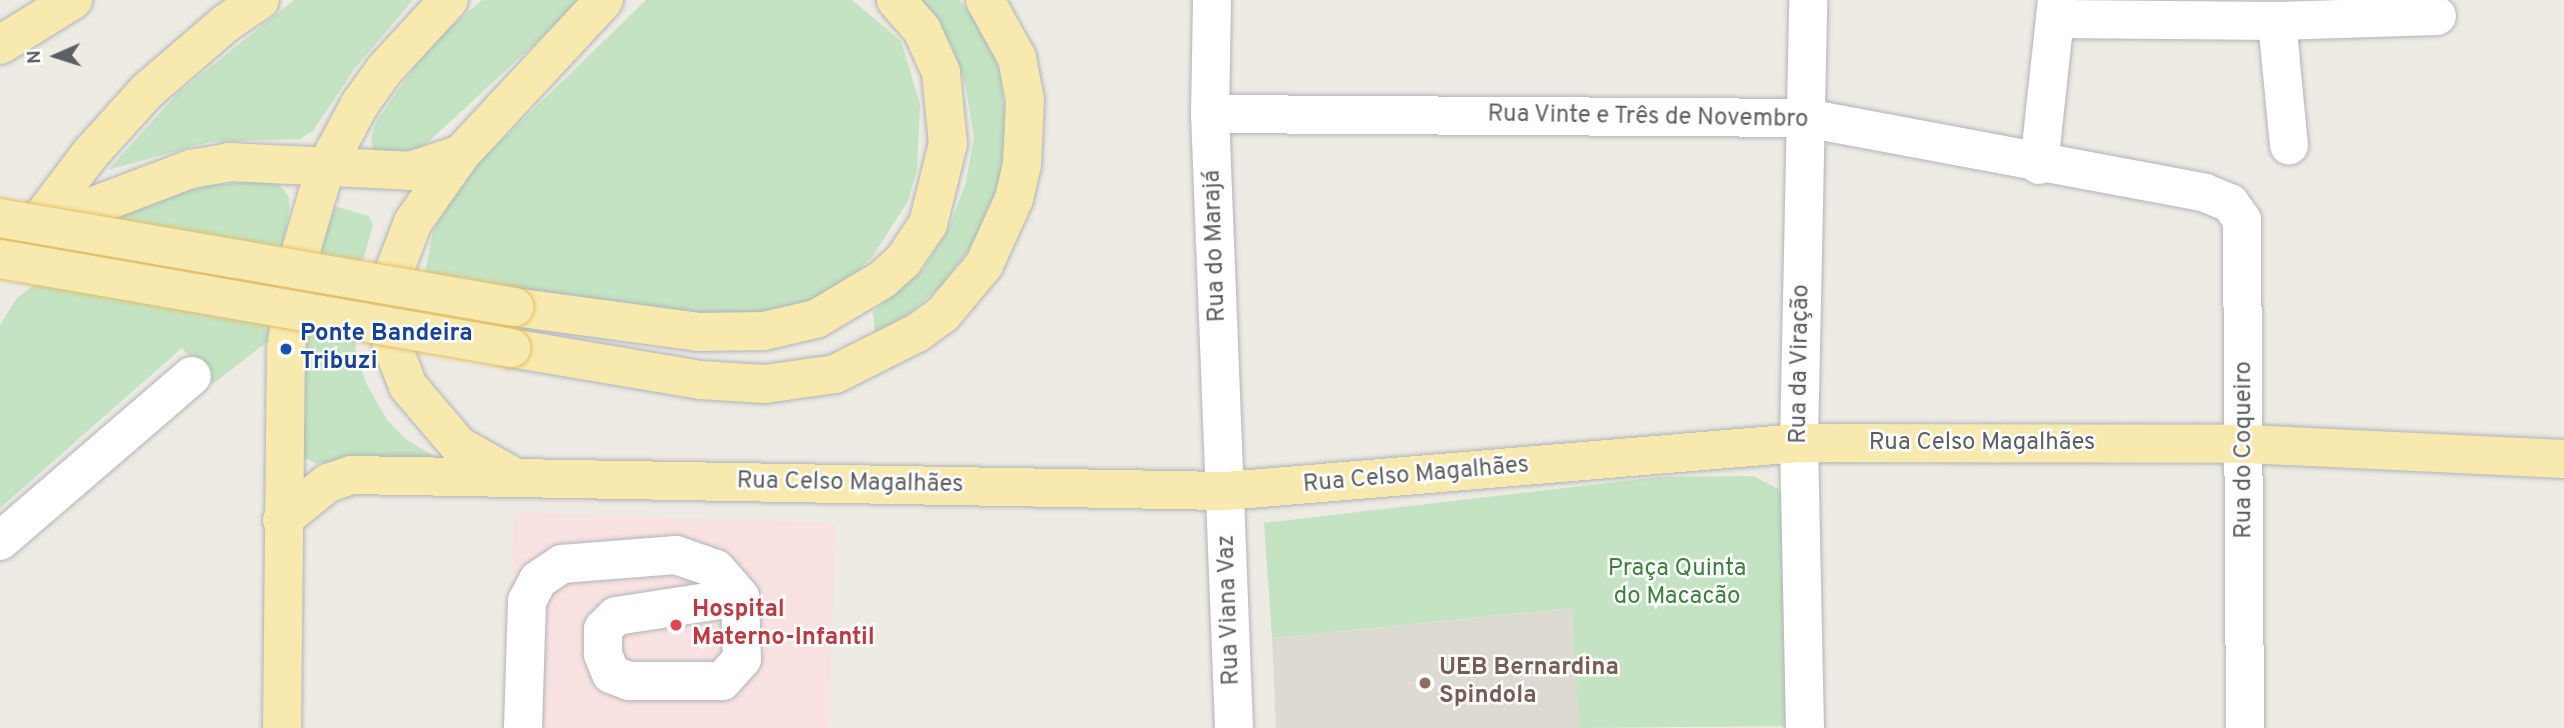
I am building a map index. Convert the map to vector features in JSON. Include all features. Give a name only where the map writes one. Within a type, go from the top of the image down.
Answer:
[{"type":"main road","points":[[0,45],[73,0]]},
{"type":"main road","points":[[4,251],[147,91],[226,23],[260,0]]},
{"type":"main road","points":[[282,728],[282,520],[286,349],[292,298],[325,169],[385,69],[449,0]]},
{"type":"main road","points":[[514,477],[458,446],[422,407],[398,362],[387,318],[390,282],[404,240],[461,154],[604,0]]},
{"type":"main road","points":[[4,251],[514,307],[698,332],[764,331],[816,319],[883,279],[903,261],[928,224],[948,144],[941,72],[922,30],[896,0]]},
{"type":"main road","points":[[985,0],[1017,58]]},
{"type":"main road","points":[[4,251],[511,348],[699,380],[765,384],[835,374],[892,349],[943,314],[964,291],[1001,233],[1014,199],[1026,130],[1017,58],[999,0]]},
{"type":"main road","points":[[4,251],[83,210],[191,169],[229,162],[410,172],[461,154]]},
{"type":"main road","name":"Rua Celso Magalhães","points":[[282,520],[328,482],[351,475],[1226,491],[1799,443],[2246,444],[2564,459]]},
{"type":"street","name":"Rua do Marajá","points":[[1212,0],[1210,114],[1226,491]]},
{"type":"street","name":"Rua da Viração","points":[[1805,728],[1799,443],[1808,0]]},
{"type":"street","points":[[2039,165],[2056,10],[2277,21],[2437,16]]},
{"type":"street","points":[[2277,21],[2289,145]]},
{"type":"street","name":"Rua Vinte e Três de Novembro","points":[[1210,114],[1806,118],[2039,165],[2205,193]]},
{"type":"street","name":"Rua do Coqueiro","points":[[2205,193],[2230,203],[2242,220],[2246,444],[2245,728]]},
{"type":"street","points":[[0,541],[192,376]]},
{"type":"street","name":"Rua Viana Vaz","points":[[1226,491],[1234,728]]},
{"type":"street","points":[[523,728],[527,601],[538,580],[562,564],[676,555],[716,569],[740,597]]},
{"type":"shaded area","name":"Hospital Materno-Infantil","points":[[514,512],[836,523],[829,728],[506,728]]},
{"type":"shaded area","name":"UEB Bernardina Spindola","points":[[1573,608],[1579,728],[1276,728],[1272,638]]},
{"type":"green space","points":[[294,0],[413,0],[355,68],[313,131],[300,139],[209,142],[108,170],[179,92]]},
{"type":"green space","points":[[482,0],[582,0],[428,142],[413,152],[374,156],[371,138],[376,122],[431,44]]},
{"type":"green space","points":[[646,0],[852,0],[901,41],[920,104],[917,170],[908,201],[873,256],[850,278],[797,308],[735,319],[516,293],[425,273],[433,231],[465,176]]},
{"type":"green space","points":[[920,0],[959,0],[986,33],[1001,78],[1007,133],[998,185],[975,241],[942,285],[911,312],[875,333],[873,312],[923,270],[949,228],[966,182],[974,138],[965,83],[952,47]]},
{"type":"green space","points":[[275,179],[289,197],[289,210],[267,342],[213,384],[182,348],[0,508],[0,325],[17,298],[120,217],[167,196],[205,186]]},
{"type":"green space","points":[[338,207],[369,216],[373,225],[359,274],[354,319],[356,354],[367,385],[387,420],[407,440],[437,458],[315,463],[303,457],[303,301],[330,211]]},
{"type":"green space","name":"Praça Quinta do Macacão","points":[[1753,476],[1778,489],[1784,506],[1785,726],[1579,728],[1572,608],[1272,638],[1264,523],[1658,477]]},
{"type":"place","name":"Ponte Bandeira Tribuzi","points":[[286,349]]},
{"type":"place","name":"Hospital Materno-Infantil","points":[[676,625]]},
{"type":"place","name":"UEB Bernardina Spindola","points":[[1425,683]]}]
